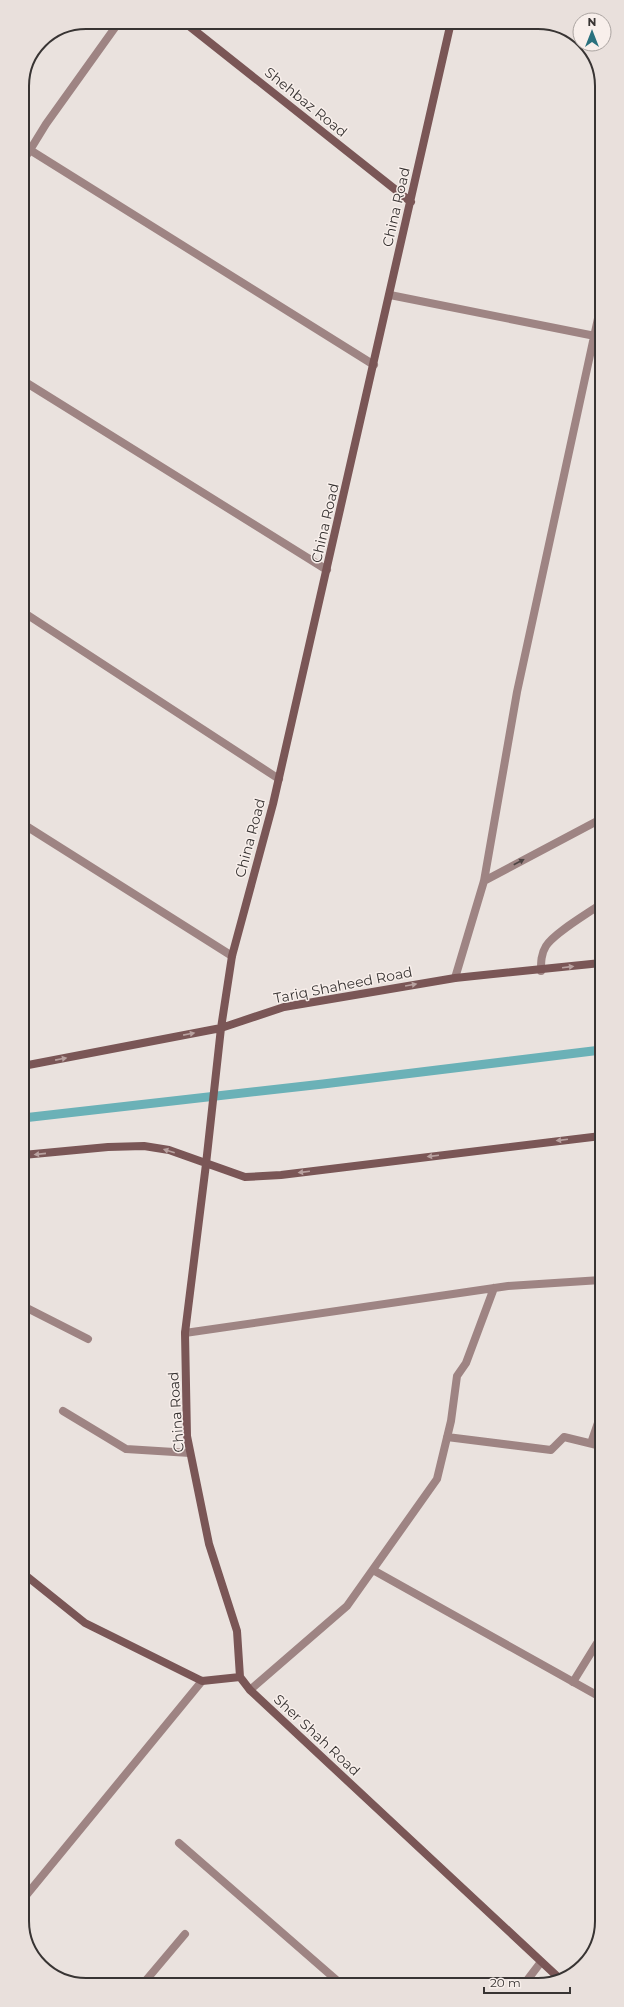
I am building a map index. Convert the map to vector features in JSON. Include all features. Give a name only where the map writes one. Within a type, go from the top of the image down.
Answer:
[{"type":"main road","name":"Shehbaz Road","points":[[193,29],[411,202]]},
{"type":"main road","name":"China Road","points":[[240,1677],[237,1631],[209,1544],[187,1436],[185,1333],[219,1057],[221,1028],[232,956],[279,779],[449,29]]},
{"type":"main road","name":"Tariq Shaheed Road","points":[[29,1065],[221,1028],[284,1007],[456,978],[541,971],[595,964]]},
{"type":"main road","points":[[29,1154],[108,1147],[144,1146],[168,1150],[245,1177],[281,1175],[595,1137]]},
{"type":"main road","points":[[29,1578],[85,1623],[202,1681],[240,1677]]},
{"type":"main road","name":"Sher Shah Road","points":[[240,1677],[250,1690],[556,1975]]},
{"type":"street","points":[[114,29],[46,124],[30,150],[374,365]]},
{"type":"street","points":[[390,295],[595,336]]},
{"type":"street","points":[[456,978],[484,881],[517,692],[595,345]]},
{"type":"street","points":[[29,384],[327,570]]},
{"type":"street","points":[[29,616],[279,779]]},
{"type":"street","points":[[484,881],[595,822]]},
{"type":"street","points":[[29,828],[232,956]]},
{"type":"street","points":[[541,971],[541,958],[546,945],[569,926],[595,908]]},
{"type":"street","points":[[185,1333],[494,1288],[595,1280]]},
{"type":"street","points":[[250,1690],[347,1606],[437,1479],[451,1422],[457,1376],[466,1363],[494,1288]]},
{"type":"street","points":[[29,1309],[88,1339]]},
{"type":"street","points":[[64,1410],[126,1449],[190,1453]]},
{"type":"street","points":[[592,1443],[595,1433]]},
{"type":"street","points":[[447,1437],[551,1450],[564,1437],[595,1444]]},
{"type":"street","points":[[373,1570],[595,1694]]},
{"type":"street","points":[[573,1682],[595,1646]]},
{"type":"street","points":[[29,1892],[202,1681]]},
{"type":"street","points":[[179,1843],[334,1978]]},
{"type":"street","points":[[148,1978],[185,1934]]},
{"type":"street","points":[[528,1978],[541,1962]]},
{"type":"waterway","points":[[29,1117],[323,1084],[595,1051]]}]
